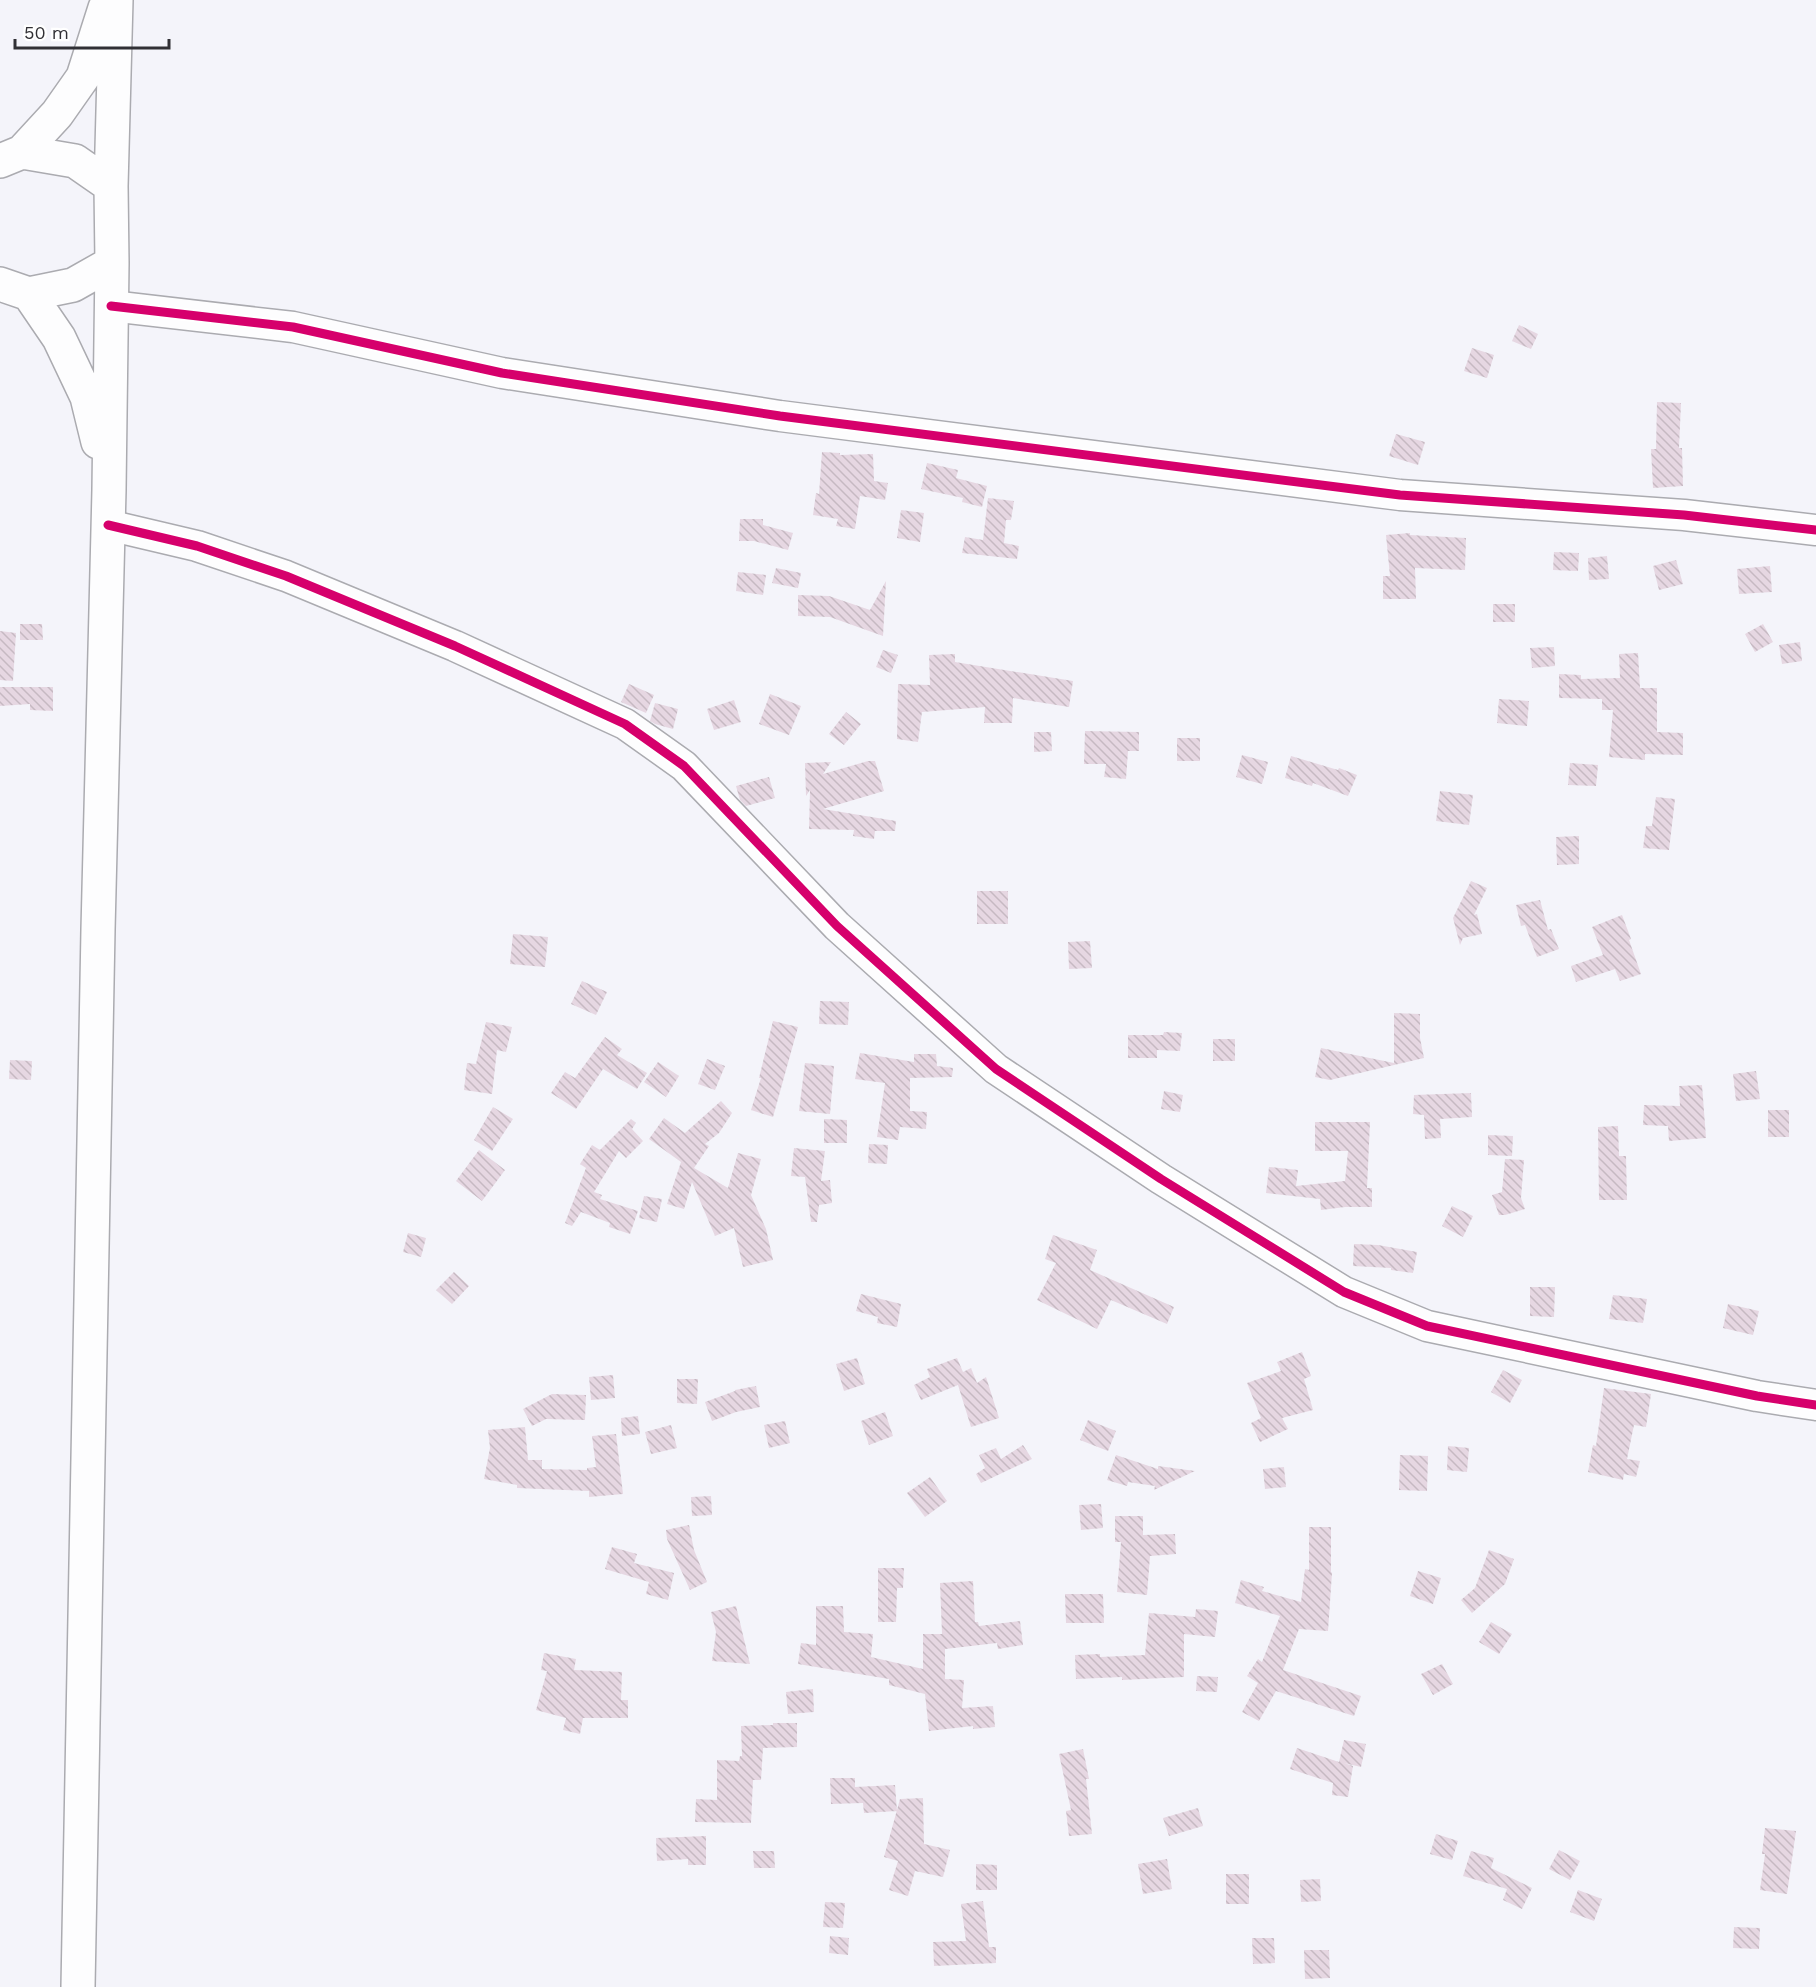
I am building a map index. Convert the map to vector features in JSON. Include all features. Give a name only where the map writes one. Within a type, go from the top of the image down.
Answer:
[{"type":"main road","points":[[11,156],[57,114],[83,77],[107,0]]},
{"type":"main road","points":[[78,1987],[97,978],[109,490],[111,186],[116,0]]},
{"type":"main road","points":[[11,156],[75,161],[111,186]]},
{"type":"main road","points":[[15,289],[72,285],[112,263]]},
{"type":"main road","points":[[15,289],[59,338],[87,397],[109,490]]},
{"type":"street","points":[[111,306],[293,327],[502,373],[780,416],[1400,495],[1684,515],[1816,530]]},
{"type":"street","points":[[108,525],[197,546],[286,576],[455,646],[626,724],[684,766],[837,926],[996,1069],[1161,1179],[1344,1292],[1427,1326],[1757,1396],[1816,1405]]},
{"type":"building","points":[[1519,325],[1538,334],[1531,349],[1512,341]]},
{"type":"building","points":[[1472,348],[1494,355],[1487,378],[1464,371]]},
{"type":"building","points":[[1657,402],[1681,403],[1679,448],[1682,448],[1683,486],[1653,488],[1651,449],[1656,449]]},
{"type":"building","points":[[1396,434],[1425,442],[1418,465],[1389,456]]},
{"type":"building","points":[[822,452],[840,453],[840,455],[873,454],[874,481],[888,483],[885,500],[860,496],[855,529],[836,526],[838,519],[813,515],[816,493],[819,494]]},
{"type":"building","points":[[927,463],[958,470],[956,478],[987,486],[982,507],[962,502],[963,498],[921,489]]},
{"type":"building","points":[[988,498],[1014,501],[1011,520],[1006,520],[1004,543],[1019,546],[1017,559],[962,553],[965,537],[983,540]]},
{"type":"building","points":[[901,510],[924,513],[920,542],[897,538]]},
{"type":"building","points":[[740,519],[763,519],[763,525],[793,533],[788,550],[754,541],[739,541]]},
{"type":"building","points":[[1410,533],[1410,535],[1466,538],[1465,570],[1415,568],[1416,599],[1383,599],[1383,576],[1390,576],[1386,535]]},
{"type":"building","points":[[1554,552],[1579,553],[1578,571],[1553,570]]},
{"type":"building","points":[[1607,556],[1609,579],[1589,580],[1588,558]]},
{"type":"building","points":[[1676,560],[1683,584],[1659,590],[1653,566]]},
{"type":"building","points":[[1770,566],[1772,592],[1739,594],[1737,569]]},
{"type":"building","points":[[776,568],[801,573],[798,588],[772,583]]},
{"type":"building","points":[[738,572],[766,575],[763,595],[736,591]]},
{"type":"building","points":[[886,581],[883,636],[830,617],[798,616],[798,595],[829,596],[870,610]]},
{"type":"building","points":[[1493,604],[1515,604],[1515,622],[1493,622]]},
{"type":"building","points":[[20,624],[42,624],[43,640],[20,640]]},
{"type":"building","points":[[1763,624],[1773,642],[1755,652],[1745,634]]},
{"type":"building","points":[[0,631],[16,633],[13,681],[0,680]]},
{"type":"building","points":[[1800,642],[1802,661],[1782,664],[1779,645]]},
{"type":"building","points":[[1554,647],[1555,666],[1532,668],[1530,648]]},
{"type":"building","points":[[883,650],[898,655],[891,673],[876,667]]},
{"type":"building","points":[[1638,653],[1640,688],[1657,688],[1657,732],[1683,733],[1683,755],[1645,754],[1645,760],[1609,757],[1613,710],[1602,710],[1602,699],[1559,698],[1559,674],[1581,675],[1581,679],[1620,678],[1619,654]]},
{"type":"building","points":[[955,654],[955,662],[1073,681],[1069,707],[1013,698],[1012,723],[984,723],[985,707],[922,712],[918,742],[897,739],[898,684],[930,685],[929,655]]},
{"type":"building","points":[[629,684],[654,695],[646,713],[621,702]]},
{"type":"building","points":[[0,687],[53,687],[53,711],[30,710],[30,704],[0,706]]},
{"type":"building","points":[[770,694],[801,706],[789,735],[759,724]]},
{"type":"building","points":[[1499,699],[1529,701],[1527,726],[1497,723]]},
{"type":"building","points":[[734,700],[741,722],[714,730],[707,709]]},
{"type":"building","points":[[655,703],[678,709],[673,729],[650,721]]},
{"type":"building","points":[[846,712],[861,724],[844,745],[829,734]]},
{"type":"building","points":[[1085,731],[1139,732],[1139,751],[1128,751],[1126,779],[1104,777],[1106,764],[1084,764]]},
{"type":"building","points":[[1034,732],[1051,732],[1052,751],[1034,752]]},
{"type":"building","points":[[1177,738],[1200,738],[1200,761],[1177,761]]},
{"type":"building","points":[[1242,755],[1268,762],[1262,784],[1236,777]]},
{"type":"building","points":[[1291,756],[1357,775],[1348,796],[1313,783],[1312,786],[1285,778]]},
{"type":"building","points":[[875,761],[884,791],[823,809],[896,821],[895,831],[875,831],[874,839],[853,836],[854,830],[809,829],[810,790],[806,796],[805,763],[831,762],[823,774]]},
{"type":"building","points":[[1570,763],[1598,765],[1596,786],[1568,785]]},
{"type":"building","points":[[769,777],[775,798],[746,806],[740,800],[736,786]]},
{"type":"building","points":[[1440,791],[1473,795],[1469,825],[1436,821]]},
{"type":"building","points":[[1656,797],[1675,799],[1669,850],[1643,848],[1646,826],[1652,826]]},
{"type":"building","points":[[1579,836],[1579,864],[1557,865],[1556,837]]},
{"type":"building","points":[[1471,881],[1487,888],[1474,915],[1477,914],[1482,934],[1463,938],[1460,945],[1453,918]]},
{"type":"building","points":[[977,891],[1008,891],[1008,924],[977,924]]},
{"type":"building","points":[[1540,900],[1548,930],[1551,929],[1559,949],[1537,957],[1525,925],[1521,926],[1516,905]]},
{"type":"building","points":[[1622,915],[1641,974],[1620,981],[1615,969],[1576,982],[1571,966],[1603,955],[1592,927]]},
{"type":"building","points":[[513,934],[548,937],[545,967],[510,964]]},
{"type":"building","points":[[1090,941],[1092,968],[1069,969],[1068,942]]},
{"type":"building","points":[[582,981],[607,992],[596,1015],[571,1004]]},
{"type":"building","points":[[820,1001],[849,1002],[848,1025],[819,1024]]},
{"type":"building","points":[[1394,1013],[1420,1014],[1420,1038],[1424,1058],[1330,1080],[1315,1077],[1321,1048],[1394,1063]]},
{"type":"building","points":[[773,1021],[798,1027],[773,1117],[751,1110],[761,1078],[759,1078]]},
{"type":"building","points":[[486,1022],[512,1027],[506,1052],[497,1050],[492,1094],[464,1090],[467,1063],[476,1064]]},
{"type":"building","points":[[1164,1032],[1182,1033],[1180,1051],[1157,1050],[1157,1058],[1128,1058],[1128,1035],[1163,1035]]},
{"type":"building","points":[[605,1037],[622,1049],[617,1055],[647,1073],[637,1089],[603,1069],[576,1109],[551,1093],[565,1072],[575,1078]]},
{"type":"building","points":[[1213,1039],[1235,1039],[1235,1061],[1213,1061]]},
{"type":"building","points":[[860,1053],[914,1062],[914,1054],[936,1054],[937,1066],[953,1068],[952,1077],[910,1078],[910,1111],[927,1112],[926,1129],[900,1127],[898,1140],[877,1137],[885,1083],[855,1079]]},
{"type":"building","points":[[707,1059],[725,1066],[715,1090],[698,1084]]},
{"type":"building","points":[[10,1060],[32,1061],[31,1080],[9,1079]]},
{"type":"building","points":[[658,1062],[679,1076],[666,1097],[644,1082]]},
{"type":"building","points":[[805,1063],[834,1066],[830,1114],[799,1111]]},
{"type":"building","points":[[1756,1071],[1760,1099],[1736,1101],[1733,1074]]},
{"type":"building","points":[[1702,1085],[1706,1138],[1669,1141],[1668,1126],[1643,1125],[1644,1105],[1680,1106],[1679,1086]]},
{"type":"building","points":[[1164,1091],[1183,1095],[1180,1112],[1161,1109]]},
{"type":"building","points":[[1471,1093],[1472,1117],[1440,1119],[1441,1138],[1425,1139],[1424,1115],[1413,1114],[1414,1095]]},
{"type":"building","points":[[721,1101],[732,1113],[719,1133],[705,1144],[709,1146],[694,1168],[728,1188],[738,1153],[761,1159],[751,1195],[766,1229],[773,1260],[743,1267],[734,1228],[715,1236],[692,1182],[684,1209],[667,1204],[681,1162],[649,1139],[664,1118],[685,1133]]},
{"type":"building","points":[[493,1107],[513,1119],[492,1151],[474,1140]]},
{"type":"building","points":[[1768,1110],[1789,1110],[1789,1137],[1768,1137]]},
{"type":"building","points":[[631,1119],[636,1123],[632,1129],[643,1141],[626,1158],[619,1151],[594,1192],[602,1195],[600,1199],[638,1211],[630,1234],[609,1227],[610,1223],[581,1212],[572,1226],[565,1223],[586,1168],[580,1164],[592,1145],[600,1150]]},
{"type":"building","points":[[824,1119],[847,1120],[847,1143],[824,1143]]},
{"type":"building","points":[[1315,1122],[1370,1122],[1367,1188],[1372,1188],[1372,1207],[1321,1210],[1320,1199],[1266,1193],[1269,1167],[1298,1170],[1296,1186],[1345,1181],[1348,1151],[1315,1151]]},
{"type":"building","points":[[1618,1126],[1619,1156],[1626,1156],[1627,1200],[1599,1200],[1598,1127]]},
{"type":"building","points":[[1488,1135],[1513,1136],[1512,1156],[1488,1155]]},
{"type":"building","points":[[869,1144],[888,1145],[887,1164],[868,1163]]},
{"type":"building","points":[[794,1148],[825,1151],[821,1181],[830,1180],[832,1203],[819,1205],[817,1222],[811,1222],[805,1177],[791,1176]]},
{"type":"building","points":[[479,1150],[505,1170],[482,1201],[456,1181]]},
{"type":"building","points":[[1505,1159],[1524,1160],[1521,1198],[1525,1209],[1499,1215],[1492,1195],[1502,1192]]},
{"type":"building","points":[[644,1196],[662,1199],[657,1222],[639,1218]]},
{"type":"building","points":[[1452,1206],[1473,1216],[1463,1237],[1442,1226]]},
{"type":"building","points":[[408,1233],[426,1238],[421,1257],[403,1252]]},
{"type":"building","points":[[1053,1235],[1097,1250],[1090,1270],[1174,1307],[1167,1324],[1111,1300],[1097,1329],[1037,1300],[1056,1263],[1045,1259]]},
{"type":"building","points":[[1354,1244],[1378,1245],[1417,1252],[1413,1273],[1391,1270],[1391,1268],[1353,1266]]},
{"type":"building","points":[[454,1272],[469,1286],[452,1304],[436,1290]]},
{"type":"building","points":[[1530,1287],[1555,1287],[1554,1317],[1530,1316]]},
{"type":"building","points":[[861,1294],[901,1304],[897,1327],[877,1323],[878,1317],[856,1311]]},
{"type":"building","points":[[1613,1295],[1647,1299],[1643,1323],[1609,1319]]},
{"type":"building","points":[[1728,1304],[1759,1311],[1753,1335],[1723,1328]]},
{"type":"building","points":[[1302,1352],[1311,1376],[1304,1379],[1313,1410],[1282,1418],[1288,1429],[1260,1442],[1251,1423],[1261,1418],[1247,1383],[1281,1371],[1277,1362]]},
{"type":"building","points":[[857,1358],[865,1384],[844,1391],[836,1364]]},
{"type":"building","points":[[957,1358],[963,1372],[971,1368],[977,1383],[986,1377],[999,1418],[971,1427],[958,1385],[921,1400],[914,1385],[930,1377],[927,1369]]},
{"type":"building","points":[[1503,1370],[1522,1380],[1510,1403],[1491,1392]]},
{"type":"building","points":[[613,1375],[615,1398],[591,1400],[589,1377]]},
{"type":"building","points":[[677,1379],[698,1379],[697,1404],[677,1403]]},
{"type":"building","points":[[756,1386],[760,1407],[736,1412],[712,1421],[705,1402],[735,1390]]},
{"type":"building","points":[[1604,1388],[1651,1394],[1646,1427],[1634,1425],[1627,1459],[1640,1461],[1636,1477],[1624,1474],[1623,1480],[1588,1472],[1593,1445],[1596,1446]]},
{"type":"building","points":[[552,1394],[586,1395],[585,1420],[546,1419],[532,1426],[523,1409]]},
{"type":"building","points":[[885,1412],[893,1436],[869,1445],[861,1421]]},
{"type":"building","points":[[638,1416],[640,1434],[622,1436],[621,1418]]},
{"type":"building","points":[[1088,1420],[1116,1431],[1108,1451],[1080,1440]]},
{"type":"building","points":[[785,1421],[790,1443],[769,1448],[764,1425]]},
{"type":"building","points":[[671,1425],[677,1448],[651,1454],[645,1432]]},
{"type":"building","points":[[525,1427],[528,1460],[542,1460],[542,1469],[587,1470],[587,1468],[596,1467],[592,1436],[616,1434],[623,1494],[589,1497],[589,1491],[517,1488],[517,1485],[484,1479],[490,1448],[488,1430]]},
{"type":"building","points":[[1023,1445],[1032,1459],[981,1483],[976,1474],[985,1468],[979,1455],[996,1448],[1001,1459]]},
{"type":"building","points":[[1448,1446],[1469,1448],[1467,1472],[1447,1470]]},
{"type":"building","points":[[1116,1455],[1158,1469],[1158,1466],[1195,1471],[1154,1490],[1155,1486],[1128,1482],[1127,1486],[1107,1480]]},
{"type":"building","points":[[1400,1455],[1428,1456],[1427,1491],[1399,1490]]},
{"type":"building","points":[[1284,1467],[1286,1487],[1265,1489],[1263,1469]]},
{"type":"building","points":[[930,1477],[947,1501],[925,1517],[907,1493]]},
{"type":"building","points":[[711,1496],[712,1515],[692,1516],[691,1497]]},
{"type":"building","points":[[1101,1504],[1103,1528],[1081,1530],[1079,1505]]},
{"type":"building","points":[[1115,1516],[1143,1516],[1143,1535],[1175,1534],[1176,1554],[1150,1556],[1147,1595],[1117,1592],[1121,1542],[1115,1542]]},
{"type":"building","points":[[689,1525],[694,1550],[707,1582],[690,1590],[667,1539],[666,1530]]},
{"type":"building","points":[[1309,1527],[1331,1527],[1332,1573],[1328,1631],[1299,1629],[1283,1670],[1361,1696],[1354,1716],[1276,1691],[1259,1721],[1242,1712],[1258,1683],[1247,1676],[1258,1659],[1262,1662],[1280,1616],[1235,1603],[1241,1580],[1264,1587],[1262,1591],[1301,1602],[1305,1569],[1309,1570]]},
{"type":"building","points":[[612,1547],[637,1554],[634,1563],[674,1573],[668,1600],[646,1594],[649,1582],[605,1569]]},
{"type":"building","points":[[1489,1550],[1514,1559],[1505,1584],[1472,1613],[1461,1600],[1475,1588]]},
{"type":"building","points":[[878,1568],[904,1568],[903,1588],[897,1588],[896,1622],[878,1622]]},
{"type":"building","points":[[1418,1571],[1441,1578],[1433,1604],[1410,1596]]},
{"type":"building","points":[[973,1581],[975,1622],[978,1622],[979,1626],[1020,1621],[1023,1645],[998,1649],[997,1643],[945,1649],[945,1679],[964,1680],[962,1708],[993,1706],[995,1727],[973,1729],[973,1726],[929,1731],[925,1694],[889,1685],[889,1679],[798,1664],[801,1643],[816,1645],[816,1606],[843,1606],[844,1632],[873,1634],[871,1657],[923,1669],[923,1634],[942,1634],[940,1583]]},
{"type":"building","points":[[1065,1594],[1103,1594],[1104,1623],[1066,1623]]},
{"type":"building","points":[[736,1606],[750,1664],[712,1661],[716,1632],[711,1612]]},
{"type":"building","points":[[1196,1609],[1218,1611],[1215,1637],[1184,1634],[1184,1677],[1122,1680],[1122,1677],[1076,1679],[1075,1655],[1100,1654],[1100,1657],[1145,1655],[1149,1613],[1195,1617]]},
{"type":"building","points":[[1491,1622],[1512,1634],[1499,1654],[1479,1642]]},
{"type":"building","points":[[544,1653],[576,1659],[574,1670],[622,1672],[621,1700],[628,1700],[628,1718],[583,1718],[580,1734],[563,1730],[566,1718],[536,1710],[547,1671],[541,1670]]},
{"type":"building","points":[[1442,1664],[1453,1684],[1433,1695],[1421,1674]]},
{"type":"building","points":[[1197,1676],[1218,1677],[1217,1692],[1196,1691]]},
{"type":"building","points":[[813,1689],[814,1712],[788,1714],[786,1692]]},
{"type":"building","points":[[773,1723],[797,1723],[797,1747],[763,1748],[761,1780],[753,1780],[751,1823],[695,1822],[696,1799],[717,1800],[717,1760],[739,1761],[742,1756],[741,1726],[773,1725]]},
{"type":"building","points":[[1344,1740],[1366,1744],[1361,1767],[1344,1763],[1353,1766],[1348,1797],[1332,1795],[1333,1783],[1290,1769],[1297,1748],[1339,1762]]},
{"type":"building","points":[[1083,1749],[1089,1779],[1086,1779],[1092,1834],[1069,1836],[1066,1811],[1071,1810],[1059,1754]]},
{"type":"building","points":[[830,1778],[855,1778],[855,1787],[895,1785],[897,1811],[864,1813],[863,1803],[831,1804]]},
{"type":"building","points":[[923,1798],[924,1844],[950,1850],[943,1877],[915,1871],[908,1896],[889,1890],[898,1861],[884,1857],[900,1799]]},
{"type":"building","points":[[1198,1808],[1203,1826],[1169,1836],[1163,1818]]},
{"type":"building","points":[[1765,1828],[1796,1831],[1787,1894],[1760,1890],[1765,1854],[1762,1854]]},
{"type":"building","points":[[1436,1834],[1458,1841],[1452,1860],[1430,1854]]},
{"type":"building","points":[[706,1836],[706,1865],[688,1865],[688,1859],[657,1861],[656,1838]]},
{"type":"building","points":[[1559,1850],[1580,1861],[1570,1880],[1549,1869]]},
{"type":"building","points":[[753,1851],[774,1851],[775,1868],[754,1868]]},
{"type":"building","points":[[1471,1851],[1494,1858],[1491,1868],[1532,1888],[1522,1909],[1503,1900],[1507,1889],[1463,1876]]},
{"type":"building","points":[[1167,1859],[1172,1889],[1143,1894],[1138,1864]]},
{"type":"building","points":[[976,1864],[997,1865],[997,1890],[976,1890]]},
{"type":"building","points":[[1226,1874],[1249,1874],[1249,1904],[1226,1904]]},
{"type":"building","points":[[1320,1879],[1321,1901],[1301,1902],[1300,1880]]},
{"type":"building","points":[[1578,1890],[1602,1899],[1594,1921],[1570,1912]]},
{"type":"building","points":[[983,1901],[989,1947],[996,1947],[996,1963],[934,1966],[933,1942],[966,1941],[961,1904]]},
{"type":"building","points":[[825,1902],[845,1903],[843,1928],[823,1927]]},
{"type":"building","points":[[1734,1927],[1760,1928],[1759,1949],[1733,1948]]},
{"type":"building","points":[[830,1936],[849,1938],[848,1955],[829,1953]]},
{"type":"building","points":[[1252,1938],[1274,1938],[1275,1963],[1253,1964]]},
{"type":"building","points":[[1304,1950],[1329,1950],[1330,1978],[1305,1979]]},
{"type":"cycle path","points":[[111,306],[293,327],[502,373],[780,416],[1400,495],[1684,515],[1816,530]]},
{"type":"cycle path","points":[[108,525],[197,546],[286,576],[455,646],[625,724],[684,766],[837,926],[996,1069],[1161,1179],[1344,1292],[1427,1326],[1757,1396],[1816,1405]]}]
